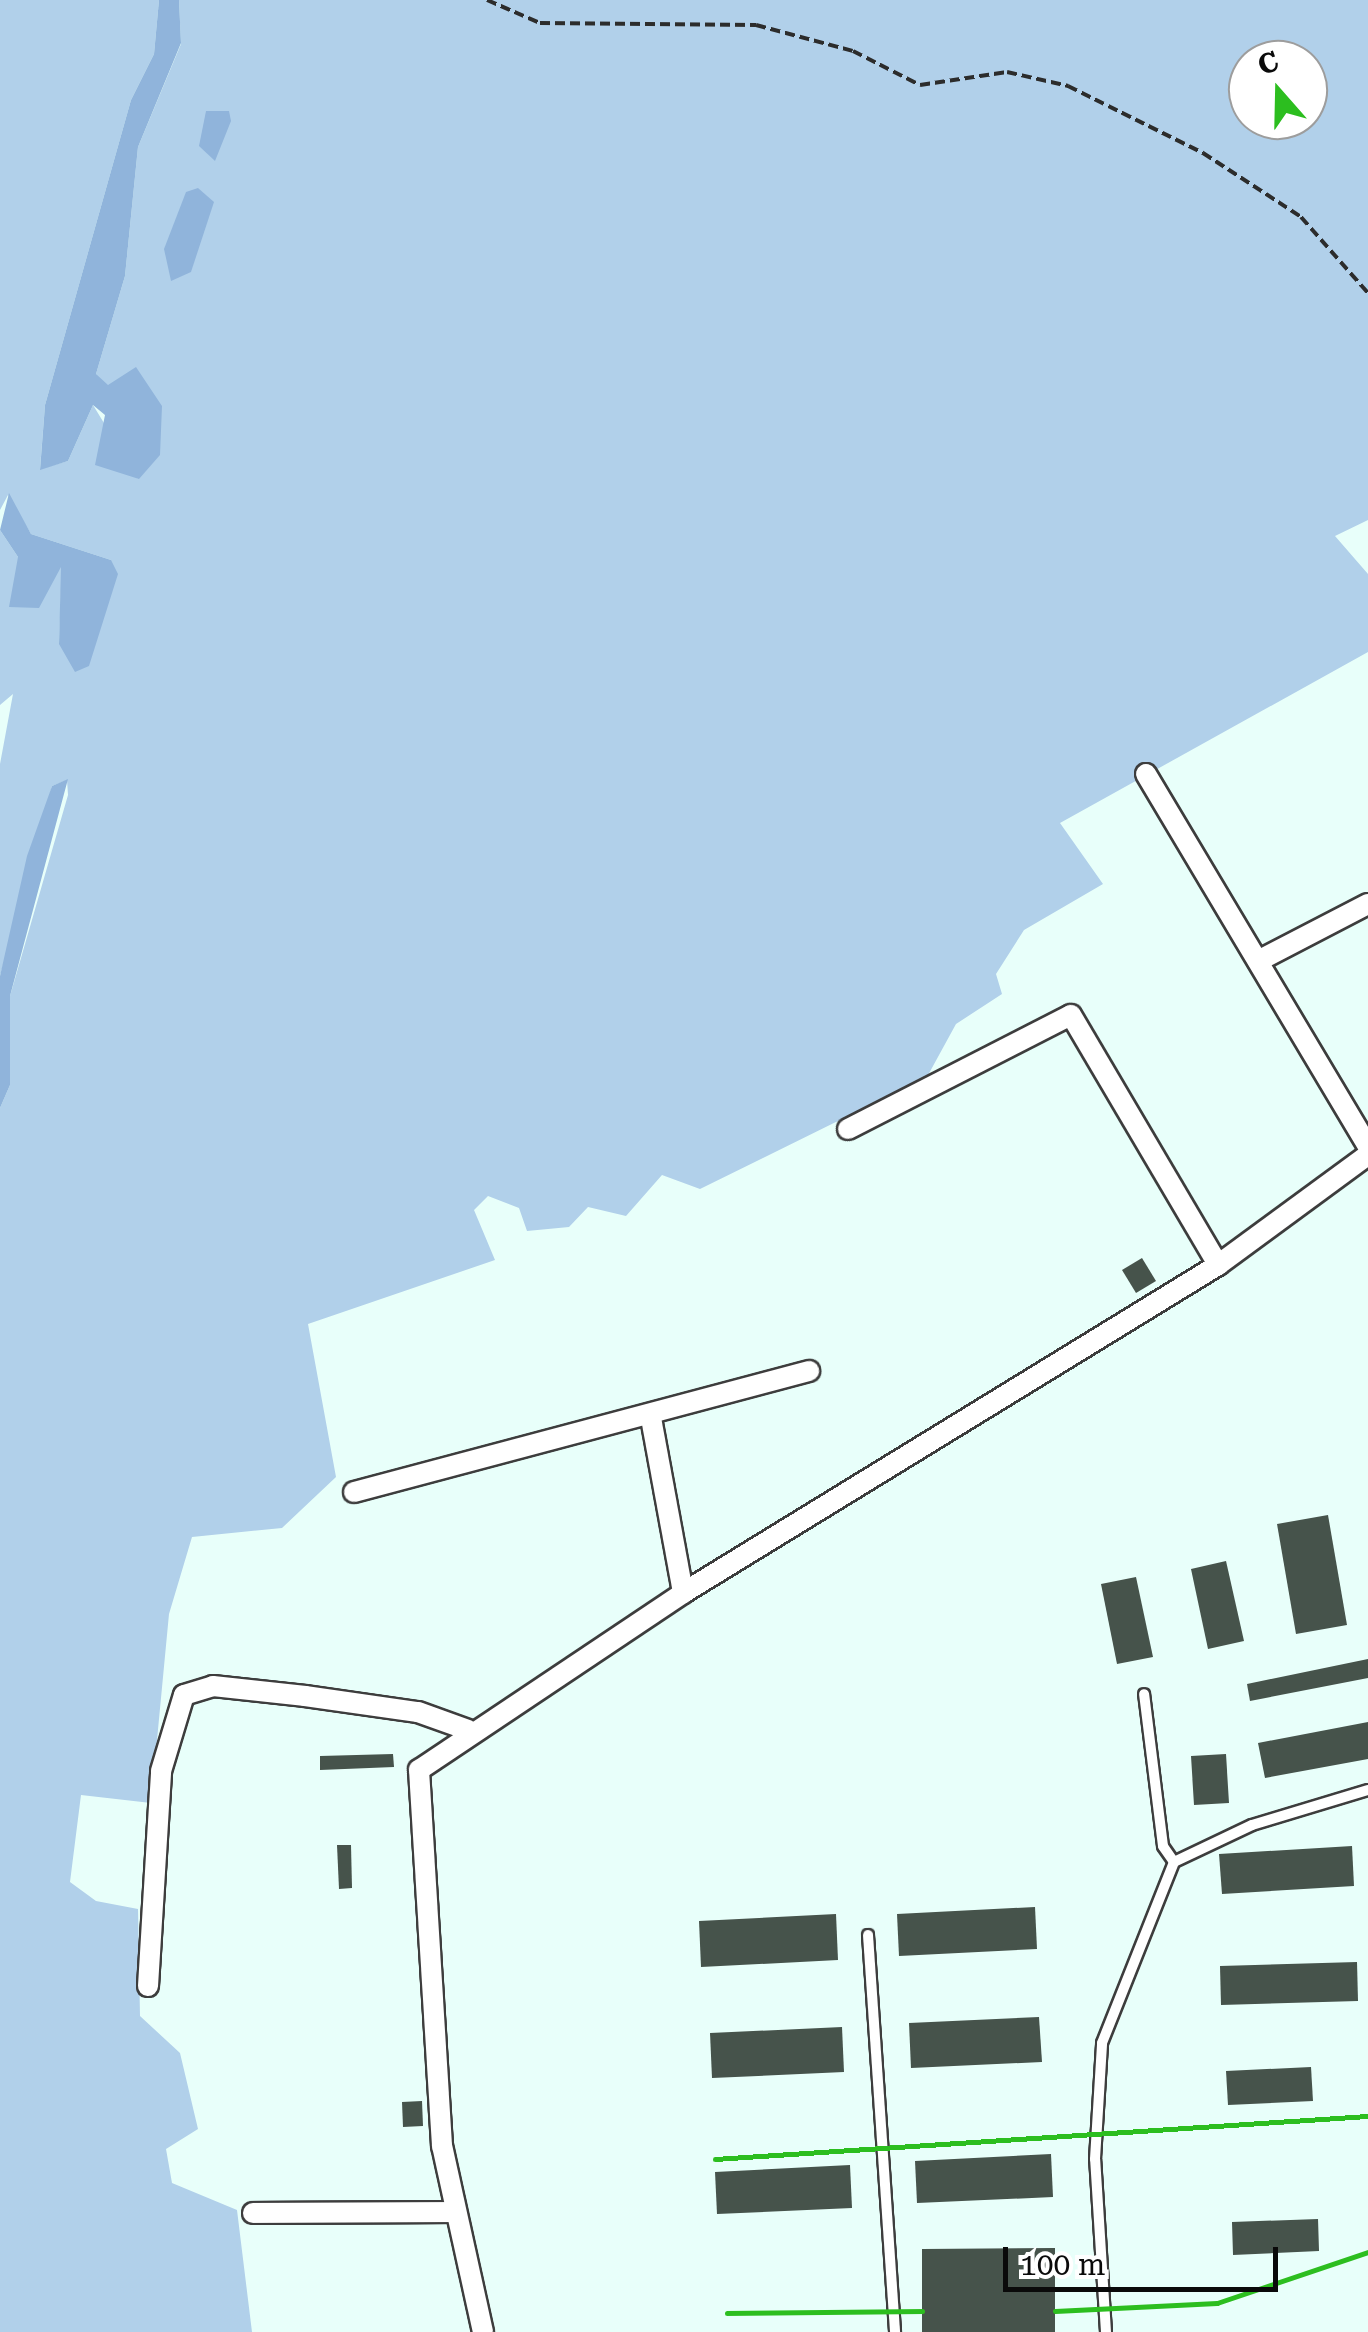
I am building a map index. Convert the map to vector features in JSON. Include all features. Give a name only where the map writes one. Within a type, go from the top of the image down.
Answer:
[{"type":"street","points":[[1146,774],[1368,1146]]},
{"type":"street","points":[[1258,961],[1368,904]]},
{"type":"street","points":[[848,1129],[1072,1016],[1218,1265]]},
{"type":"street","points":[[483,2332],[450,2212],[419,1770],[468,1730],[683,1593],[1218,1265],[1368,1155]]},
{"type":"street","points":[[354,1492],[651,1418],[810,1371]]},
{"type":"street","points":[[651,1418],[683,1593]]},
{"type":"street","points":[[148,1986],[161,1772],[184,1695],[214,1686],[305,1696],[418,1712],[468,1730]]},
{"type":"street","points":[[253,2213],[450,2212]]},
{"type":"lane","points":[[1144,1694],[1164,1846],[1174,1862]]},
{"type":"lane","points":[[1106,2332],[1094,2160],[1102,2043],[1174,1862],[1252,1825],[1368,1790]]},
{"type":"lane","points":[[868,1935],[895,2332]]},
{"type":"path","points":[[487,0],[540,24],[756,25],[853,50],[920,85],[1007,72],[1068,86],[1203,152],[1301,217],[1368,293]]},
{"type":"shaded area","points":[[0,0],[159,0],[154,54],[131,100],[45,405],[40,469],[68,461],[93,405],[138,479],[96,374],[125,276],[138,147],[181,44],[179,0],[1368,0],[1368,520],[1335,536],[1368,574],[1368,652],[1060,823],[1103,884],[1024,930],[996,974],[1002,994],[956,1024],[927,1077],[700,1189],[662,1175],[626,1216],[588,1207],[569,1227],[527,1231],[519,1208],[488,1196],[474,1210],[495,1260],[308,1324],[336,1477],[282,1528],[192,1537],[169,1614],[151,1803],[81,1795],[70,1882],[96,1901],[138,1909],[140,2016],[180,2053],[198,2129],[166,2149],[172,2183],[237,2210],[252,2332],[0,2332],[0,1108],[10,1085],[10,996],[68,795],[67,780],[52,786],[0,976],[0,764],[13,694],[0,705],[0,530],[18,557],[62,564],[59,644],[111,560],[31,534],[8,495],[0,510]]},
{"type":"shaded area","points":[[159,0],[179,0],[181,43],[138,147],[125,276],[96,374],[108,385],[136,367],[162,406],[160,455],[139,479],[95,465],[105,415],[93,405],[68,461],[40,470],[45,405],[131,100],[154,54]]},
{"type":"shaded area","points":[[206,111],[229,111],[231,121],[215,161],[199,146]]},
{"type":"shaded area","points":[[198,188],[214,202],[191,272],[171,281],[164,249],[186,192]]},
{"type":"shaded area","points":[[9,493],[31,534],[111,560],[118,574],[89,666],[75,672],[59,644],[61,567],[39,608],[9,607],[18,557],[0,530]]},
{"type":"shaded area","points":[[68,779],[10,996],[10,1085],[0,1108],[0,976],[27,856],[52,786]]},
{"type":"building","points":[[1142,1258],[1156,1281],[1136,1293],[1122,1270]]},
{"type":"building","points":[[1328,1515],[1347,1625],[1296,1634],[1277,1524]]},
{"type":"building","points":[[1226,1561],[1244,1641],[1208,1649],[1191,1569]]},
{"type":"building","points":[[1136,1577],[1153,1657],[1117,1664],[1101,1584]]},
{"type":"building","points":[[1368,1659],[1368,1678],[1250,1701],[1247,1684]]},
{"type":"building","points":[[1368,1722],[1368,1759],[1265,1778],[1258,1743]]},
{"type":"building","points":[[393,1754],[394,1767],[320,1770],[320,1756]]},
{"type":"building","points":[[1226,1754],[1229,1803],[1194,1805],[1191,1756]]},
{"type":"building","points":[[337,1845],[351,1845],[352,1888],[339,1889]]},
{"type":"building","points":[[1352,1846],[1354,1886],[1222,1894],[1219,1854]]},
{"type":"building","points":[[1035,1907],[1037,1949],[899,1956],[897,1914]]},
{"type":"building","points":[[836,1914],[838,1960],[701,1967],[699,1921]]},
{"type":"building","points":[[1357,1962],[1358,2001],[1221,2005],[1220,1966]]},
{"type":"building","points":[[1039,2017],[1042,2062],[911,2068],[909,2023]]},
{"type":"building","points":[[842,2027],[844,2072],[712,2078],[710,2033]]},
{"type":"building","points":[[1311,2067],[1313,2101],[1228,2105],[1226,2071]]},
{"type":"building","points":[[422,2101],[423,2126],[403,2127],[402,2102]]},
{"type":"building","points":[[1051,2154],[1053,2197],[917,2203],[915,2161]]},
{"type":"building","points":[[850,2165],[852,2208],[717,2214],[715,2172]]},
{"type":"building","points":[[1318,2219],[1319,2251],[1233,2255],[1232,2222]]},
{"type":"building","points":[[1055,2248],[1055,2332],[922,2332],[922,2249]]},
{"type":"railway","points":[[715,2159],[1368,2116]]},
{"type":"railway","points":[[1055,2311],[1217,2303],[1368,2252]]},
{"type":"railway","points":[[727,2313],[922,2311]]}]
